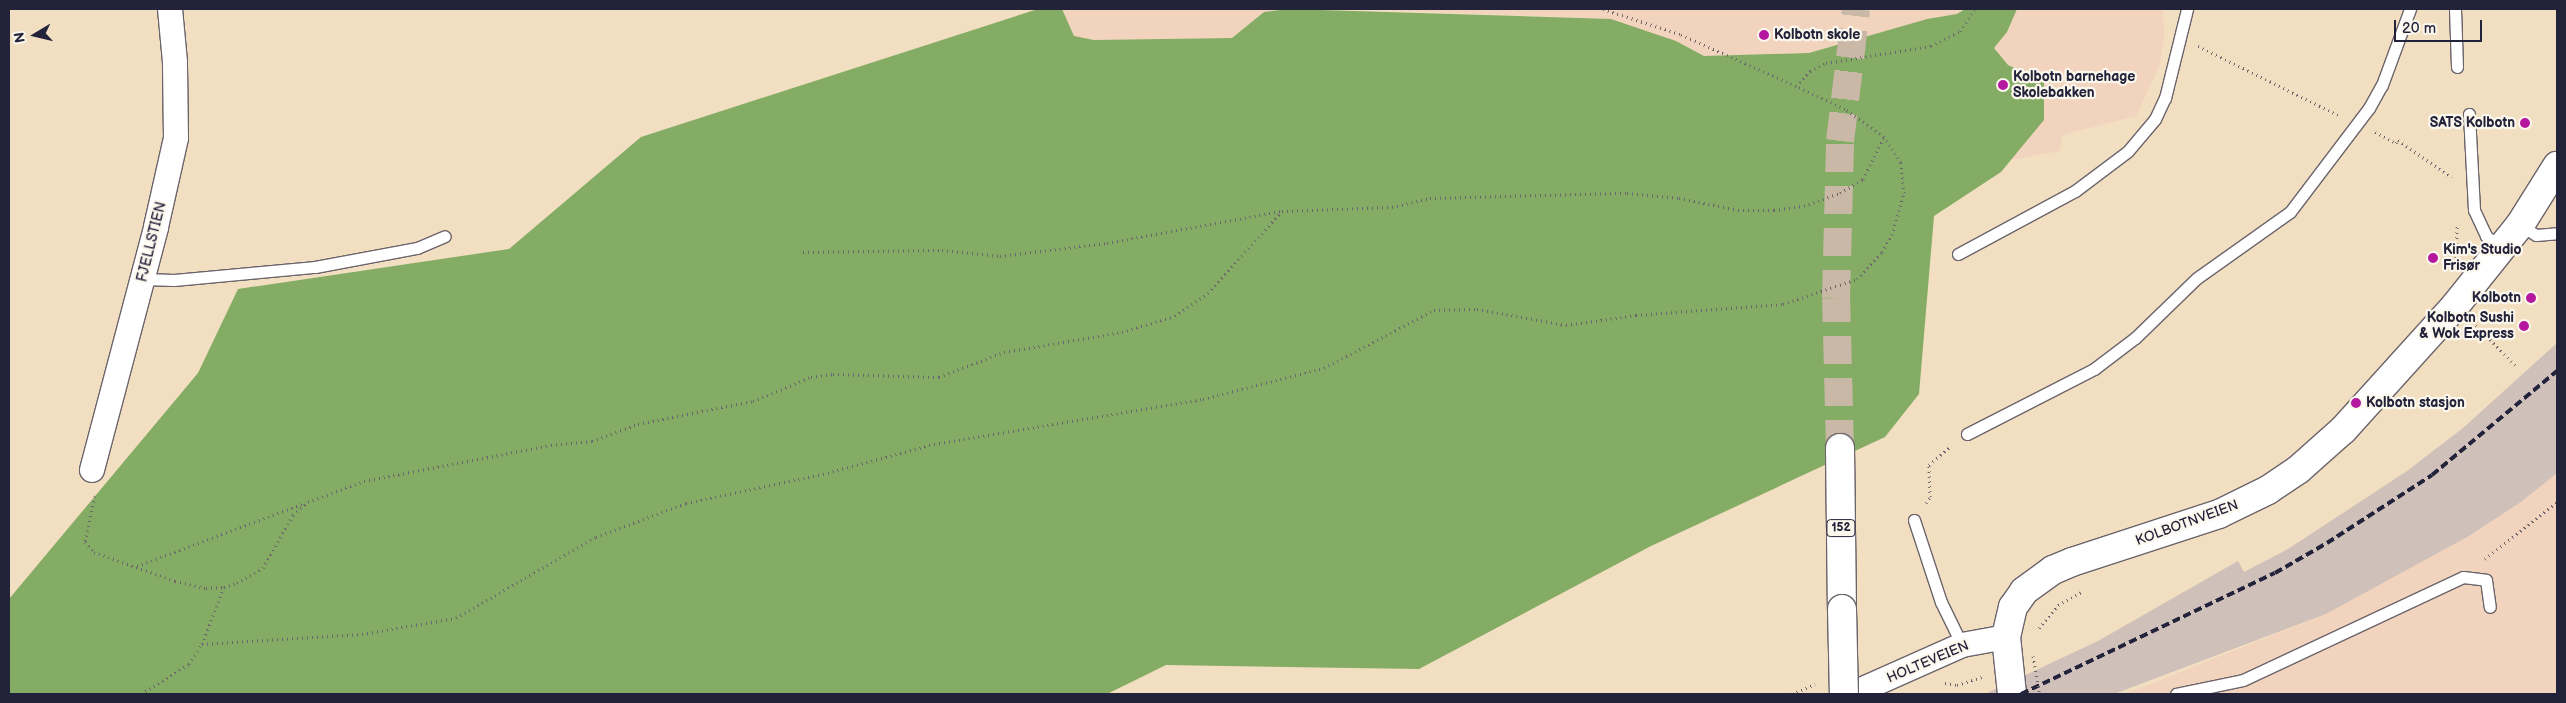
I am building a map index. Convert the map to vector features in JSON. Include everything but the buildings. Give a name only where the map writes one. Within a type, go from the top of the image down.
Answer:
[{"type":"street","name":"FJELLSTIEN","points":[[92,470],[143,279],[176,138],[175,62],[170,9]]},
{"type":"street","name":"KOLBOTNVEIEN","points":[[2010,680],[2006,637],[2014,607],[2024,591],[2053,570],[2218,514],[2268,490],[2299,469],[2343,430],[2455,306],[2520,225],[2557,166]]},
{"type":"street","name":"152","points":[[1840,448],[1844,694]]},
{"type":"street","name":"HOLTEVEIEN","points":[[1852,694],[1962,645],[2006,637]]},
{"type":"lane","points":[[1958,254],[2075,191],[2128,151],[2154,119],[2161,105],[2182,38],[2187,9]]},
{"type":"lane","points":[[1967,434],[2043,397],[2115,354],[2197,278],[2290,212],[2363,127],[2382,85],[2410,9]]},
{"type":"lane","points":[[2456,9],[2458,67]]},
{"type":"lane","points":[[2469,114],[2474,210],[2486,236],[2502,249]]},
{"type":"lane","points":[[2520,225],[2536,235],[2557,233]]},
{"type":"lane","points":[[143,279],[174,280],[315,267],[417,248],[445,236]]},
{"type":"lane","points":[[1914,520],[1941,602],[1962,645]]},
{"type":"lane","points":[[2176,694],[2243,680],[2463,577],[2486,580],[2490,607]]},
{"type":"path","points":[[202,644],[362,634],[456,618],[596,537],[686,503],[823,474],[934,444],[1203,399],[1324,368],[1434,310],[1477,309],[1566,325],[1636,315],[1783,304],[1857,279],[1887,243],[1900,214],[1904,193],[1901,162],[1884,137],[1845,109],[1796,86],[1680,34],[1603,9]]},
{"type":"path","points":[[1796,86],[1810,71],[1826,63],[1931,46],[1960,31],[1975,9]]},
{"type":"path","points":[[2182,38],[2396,143],[2398,140],[2449,175]]},
{"type":"path","points":[[804,252],[942,250],[1000,256],[1107,242],[1282,211],[1392,207],[1430,198],[1627,193],[1679,198],[1738,210],[1781,209],[1804,206],[1840,193],[1863,179],[1884,137]]},
{"type":"path","points":[[137,566],[364,482],[552,445],[592,441],[638,424],[752,401],[811,377],[833,374],[939,378],[1004,352],[1122,332],[1175,316],[1208,293],[1282,211]]},
{"type":"path","points":[[2479,329],[2517,367]]},
{"type":"path","points":[[1914,520],[1930,497],[1928,470],[1931,461],[1967,434]]},
{"type":"path","points":[[92,470],[95,490],[93,510],[85,542],[94,552],[175,581],[206,588],[224,587],[237,583],[263,568],[293,515],[308,502]]},
{"type":"path","points":[[2463,577],[2557,502]]},
{"type":"path","points":[[141,694],[189,664],[202,644],[224,587]]},
{"type":"path","points":[[2037,634],[2058,605],[2087,590]]},
{"type":"path","points":[[2034,648],[2040,694]]},
{"type":"path","points":[[1942,678],[1950,686],[2010,680]]},
{"type":"shaded area","points":[[1062,9],[1288,9],[1264,12],[1232,38],[1094,40],[1074,36]]},
{"type":"shaded area","name":"Kolbotn skole","points":[[1357,9],[1965,9],[1957,14],[1927,19],[1809,53],[1704,56],[1676,41],[1611,19]]},
{"type":"shaded area","name":"Kolbotn barnehage Skolebakken","points":[[1990,9],[2163,9],[2164,36],[2160,65],[2136,116],[2062,135],[2060,151],[2010,160],[1841,66]]},
{"type":"shaded area","points":[[2557,343],[2557,473],[2521,502],[2469,536],[2326,614],[2114,694],[1985,694],[2098,641],[2238,561],[2244,572],[2288,549],[2407,471],[2463,428]]},
{"type":"shaded area","points":[[2557,473],[2557,694],[2125,694],[2326,614],[2469,536],[2521,502]]},
{"type":"green space","points":[[1038,9],[1062,9],[1074,36],[1094,40],[1232,38],[1264,12],[1288,9],[1611,19],[1676,41],[1704,56],[1809,53],[1927,19],[1957,14],[1965,9],[2017,9],[2007,32],[1994,48],[2008,65],[2044,82],[2044,120],[2001,172],[1934,216],[1919,394],[1885,437],[1651,546],[1419,669],[1166,665],[1107,694],[9,694],[9,599],[198,373],[238,289],[509,249],[641,137]]},
{"type":"tunnel","points":[[1840,448],[1836,298],[1840,141],[1856,9]]},
{"type":"railway","points":[[2021,694],[2275,573],[2327,543],[2432,475],[2557,371]]},
{"type":"place","name":"Kolbotn skole","points":[[1764,35]]},
{"type":"place","name":"Kolbotn barnehage Skolebakken","points":[[2003,85]]},
{"type":"place","name":"SATS Kolbotn","points":[[2525,123]]},
{"type":"place","name":"Kim's Studio Frisør","points":[[2433,258]]},
{"type":"place","name":"Kolbotn","points":[[2531,298]]},
{"type":"place","name":"Kolbotn Sushi & Wok Express","points":[[2524,326]]},
{"type":"place","name":"Kolbotn stasjon","points":[[2356,403]]}]
